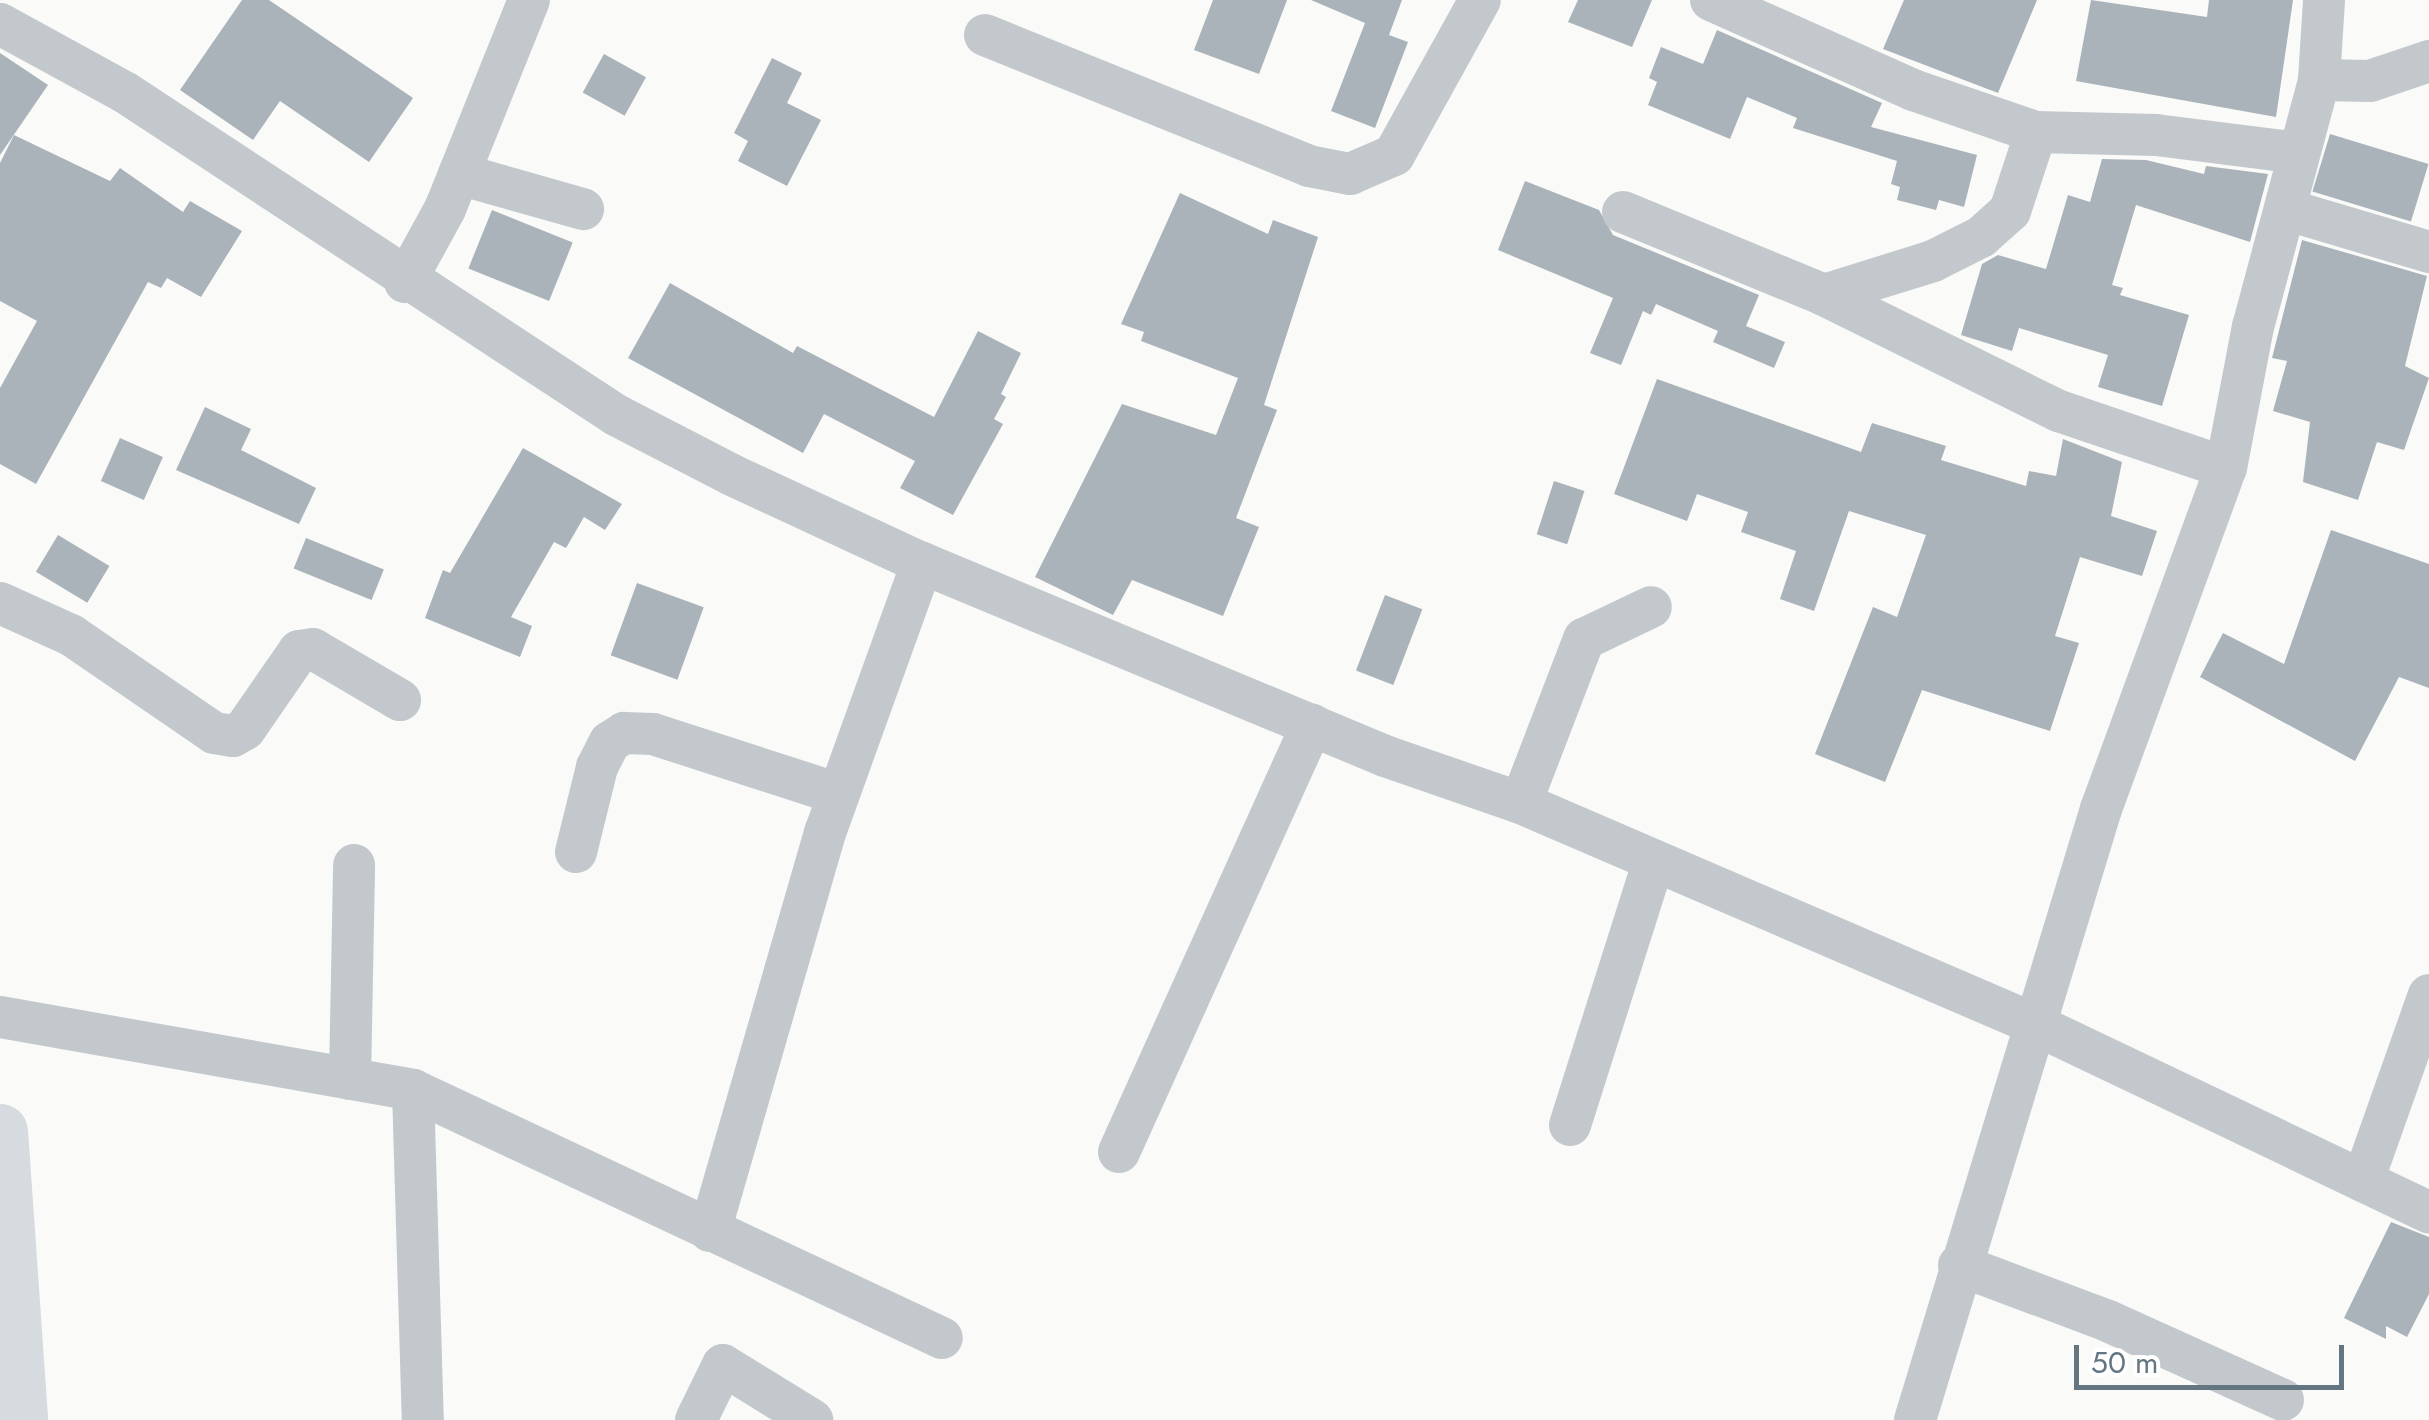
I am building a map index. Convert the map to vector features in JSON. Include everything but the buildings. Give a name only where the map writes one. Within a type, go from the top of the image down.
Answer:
[{"type":"main road","points":[[0,1131],[20,1420]]},
{"type":"street","points":[[405,282],[459,174],[529,0]]},
{"type":"street","points":[[986,34],[1309,166],[1350,174],[1394,154],[1480,0]]},
{"type":"street","points":[[1711,0],[1913,90],[2036,132],[2172,136],[2299,153]]},
{"type":"street","points":[[1914,1420],[2032,1023],[2226,468],[2253,327],[2288,210],[2319,80],[2324,0]]},
{"type":"street","points":[[0,24],[126,93],[405,282],[616,415],[922,564],[1312,725],[1521,803],[2032,1023],[2429,1212]]},
{"type":"street","points":[[2319,80],[2370,81],[2429,61]]},
{"type":"street","points":[[1824,296],[1933,261],[1981,237],[2010,212],[2036,132]]},
{"type":"street","points":[[459,174],[583,209]]},
{"type":"street","points":[[2288,210],[2429,252]]},
{"type":"street","points":[[1623,212],[1824,296],[2060,410],[2226,468]]},
{"type":"street","points":[[710,1232],[839,794],[922,564]]},
{"type":"street","points":[[0,602],[71,635],[214,733],[233,736],[245,729],[300,651],[313,648],[400,700]]},
{"type":"street","points":[[1521,803],[1584,639],[1651,607]]},
{"type":"street","points":[[1119,1152],[1312,725]]},
{"type":"street","points":[[576,852],[597,767],[610,742],[624,732],[652,734],[839,794]]},
{"type":"street","points":[[1570,1125],[1653,863]]},
{"type":"street","points":[[350,1078],[354,865]]},
{"type":"street","points":[[2364,1181],[2429,995]]},
{"type":"street","points":[[0,1017],[413,1090],[942,1338]]},
{"type":"street","points":[[413,1090],[422,1420]]},
{"type":"street","points":[[1959,1265],[2108,1321],[2283,1400]]},
{"type":"street","points":[[696,1420],[723,1364],[812,1420]]}]
